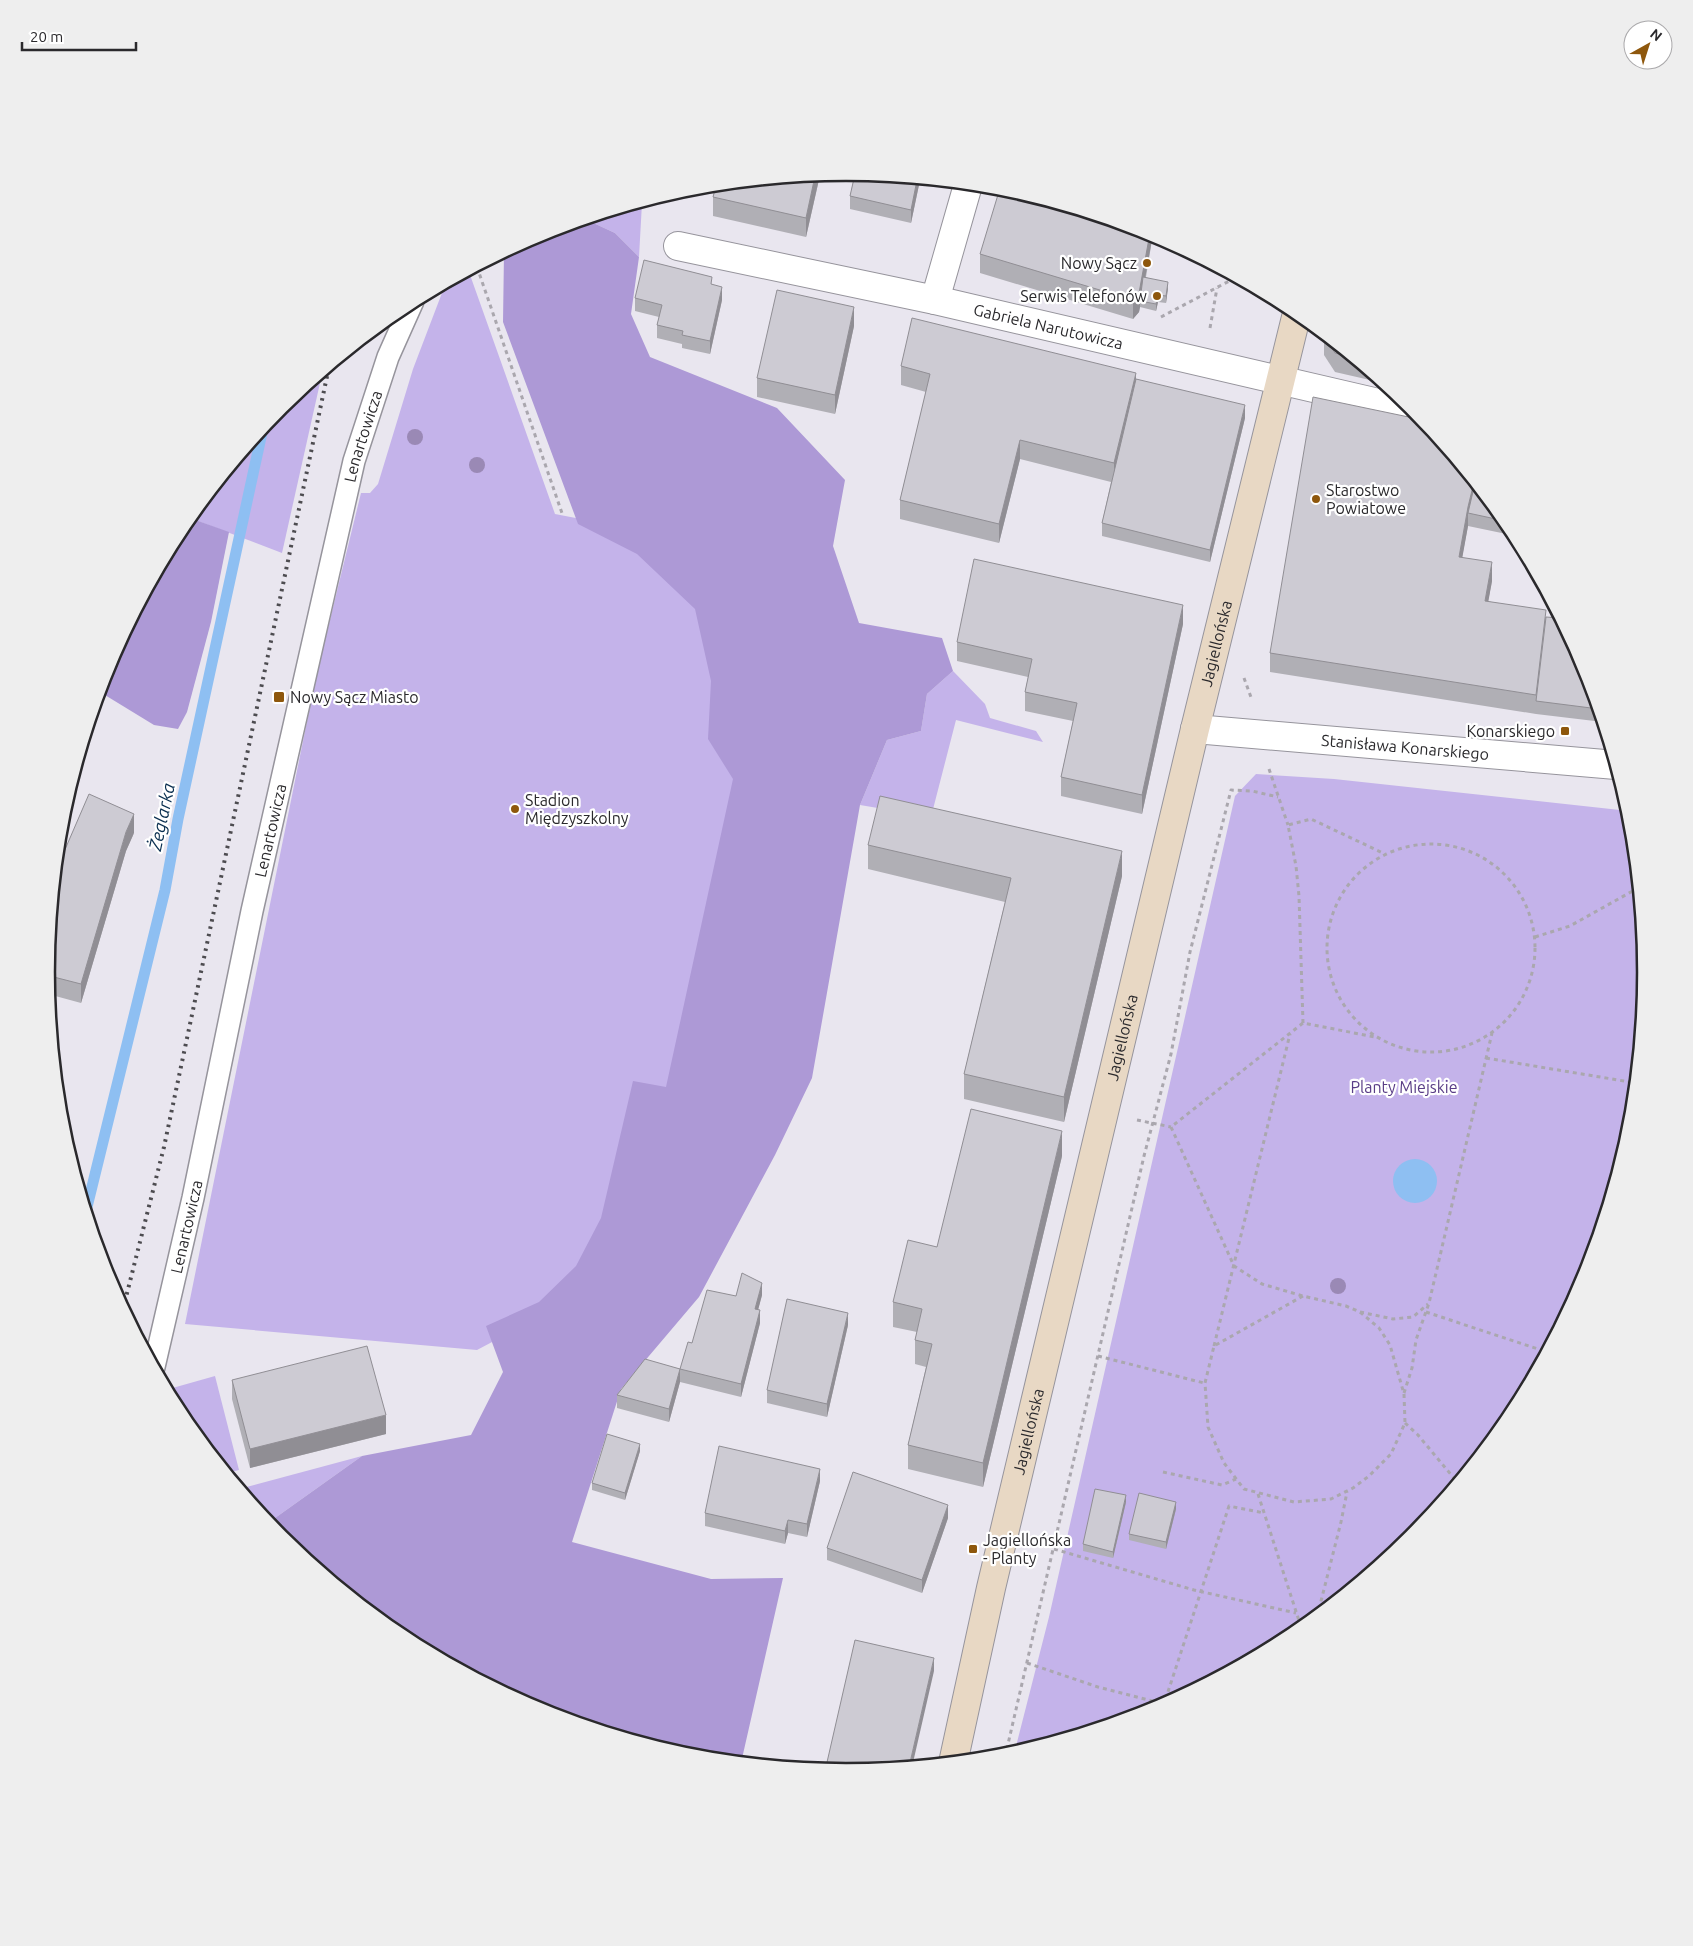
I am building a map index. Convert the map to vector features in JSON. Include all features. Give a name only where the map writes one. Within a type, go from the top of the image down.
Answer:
[{"type":"street","points":[[935,300],[966,191]]},
{"type":"street","name":"Gabriela Narutowicza","points":[[678,246],[935,300],[1401,408]]},
{"type":"street","name":"Jagiellońska","points":[[953,1757],[993,1578],[1195,729],[1295,321]]},
{"type":"street","name":"Stanisława Konarskiego","points":[[1195,729],[1610,764]]},
{"type":"lane","name":"Lenartowicza","points":[[156,1359],[193,1198],[252,911],[354,461],[388,357],[407,315]]},
{"type":"path","points":[[479,273],[563,516]]},
{"type":"path","points":[[1153,322],[1229,281]]},
{"type":"path","points":[[1209,331],[1218,287]]},
{"type":"path","points":[[1007,1748],[1142,1165],[1171,1054],[1190,952],[1231,790],[1252,791],[1278,797]]},
{"type":"path","points":[[1303,1023],[1299,896],[1296,866],[1288,825],[1310,819],[1385,854]]},
{"type":"path","points":[[1303,1023],[1375,1037],[1400,1048],[1439,1052],[1462,1048],[1492,1033],[1521,1002],[1532,975],[1535,937],[1525,901],[1507,875],[1475,853],[1443,843],[1423,843],[1403,847],[1385,854],[1360,870],[1343,891],[1330,919],[1326,952],[1330,976],[1338,996],[1354,1019],[1375,1037]]},
{"type":"path","points":[[1535,937],[1570,926],[1633,891]]},
{"type":"path","points":[[1303,1023],[1171,1127],[1234,1266],[1262,1284],[1346,1306],[1360,1312],[1393,1319],[1413,1317],[1429,1304]]},
{"type":"path","points":[[1404,1394],[1412,1368],[1416,1340],[1429,1304],[1492,1033]]},
{"type":"path","points":[[1290,1034],[1204,1383],[1208,1427],[1224,1463],[1244,1489],[1294,1502],[1331,1499],[1347,1492],[1369,1476],[1391,1454],[1405,1423],[1404,1394],[1390,1345],[1378,1328],[1360,1312]]},
{"type":"path","points":[[1486,1058],[1629,1081],[1630,1084]]},
{"type":"path","points":[[1214,1346],[1303,1296]]},
{"type":"path","points":[[1426,1312],[1542,1350]]},
{"type":"path","points":[[1098,1356],[1204,1383]]},
{"type":"path","points":[[1405,1423],[1418,1435],[1455,1479]]},
{"type":"path","points":[[1163,1472],[1222,1485],[1236,1480]]},
{"type":"path","points":[[1320,1607],[1347,1492]]},
{"type":"path","points":[[1258,1494],[1299,1622]]},
{"type":"path","points":[[1167,1696],[1200,1591],[1230,1506],[1264,1512]]},
{"type":"path","points":[[1054,1549],[1200,1591],[1296,1613]]},
{"type":"path","points":[[1027,1663],[1098,1687],[1153,1702]]},
{"type":"green space","points":[[642,208],[639,257],[615,233],[594,223]]},
{"type":"green space","name":"Stadion Międzyszkolny","points":[[471,277],[555,514],[638,530],[774,652],[688,1094],[565,1303],[477,1350],[185,1324],[316,677],[361,493],[370,493],[378,484],[413,369],[442,294]]},
{"type":"green space","points":[[320,383],[282,553],[197,521],[251,451],[287,413]]},
{"type":"green space","points":[[953,671],[985,704],[990,718],[1036,731],[1043,742],[956,720],[931,817],[860,805],[887,740],[921,731],[927,694]]},
{"type":"green space","name":"Planty Miejskie","points":[[1256,774],[1334,779],[1621,810],[1631,870],[1636,921],[1638,973],[1636,1025],[1623,1127],[1611,1178],[1578,1276],[1532,1369],[1505,1413],[1474,1455],[1442,1495],[1406,1533],[1328,1601],[1286,1631],[1197,1683],[1101,1722],[1051,1738],[1016,1746],[1049,1617],[1235,796]]},
{"type":"green space","points":[[215,1376],[239,1470],[232,1472],[188,1413],[173,1388]]},
{"type":"green space","points":[[362,1456],[274,1519],[245,1487]]},
{"type":"shaded area","points":[[594,223],[615,233],[639,257],[631,314],[650,357],[777,408],[845,480],[833,546],[859,623],[942,638],[953,671],[927,694],[921,731],[887,740],[860,805],[812,1078],[775,1155],[699,1297],[621,1389],[572,1542],[711,1579],[783,1578],[742,1758],[642,1738],[544,1704],[496,1683],[407,1631],[365,1601],[325,1568],[274,1519],[362,1456],[471,1435],[503,1372],[486,1326],[539,1302],[576,1266],[601,1218],[633,1081],[666,1087],[733,779],[708,739],[711,681],[695,609],[637,554],[578,524],[503,322],[504,260]]},
{"type":"shaded area","points":[[197,521],[229,532],[211,622],[187,712],[178,729],[154,725],[106,695],[115,670],[161,577]]},
{"type":"water","points":[[1411,1159],[1419,1159],[1431,1165],[1437,1181],[1431,1197],[1419,1203],[1411,1203],[1399,1197],[1393,1185],[1393,1177],[1399,1165]]},
{"type":"building","points":[[853,181],[916,185],[911,210],[850,196]]},
{"type":"building","points":[[814,182],[806,218],[713,197],[714,193],[743,188]]},
{"type":"building","points":[[997,196],[1051,208],[1148,242],[1139,293],[1133,300],[980,254]]},
{"type":"building","points":[[644,260],[712,277],[711,284],[722,287],[710,341],[682,335],[683,331],[657,325],[662,305],[635,298]]},
{"type":"building","points":[[1143,277],[1168,282],[1166,296],[1158,295],[1156,304],[1140,301]]},
{"type":"building","points":[[777,290],[854,307],[835,395],[757,378]]},
{"type":"building","points":[[912,318],[1136,373],[1114,463],[1020,440],[999,524],[900,500],[930,374],[901,366]]},
{"type":"building","points":[[1136,379],[1245,405],[1210,550],[1102,523]]},
{"type":"building","points":[[1313,397],[1410,417],[1442,451],[1472,489],[1459,557],[1492,562],[1485,601],[1546,610],[1536,695],[1270,653]]},
{"type":"building","points":[[1473,490],[1494,519],[1468,513]]},
{"type":"building","points":[[974,559],[1183,605],[1142,795],[1061,777],[1077,703],[1025,692],[1032,659],[957,642]]},
{"type":"building","points":[[1546,617],[1553,618],[1578,670],[1592,708],[1536,701]]},
{"type":"building","points":[[89,794],[134,814],[126,832],[81,984],[55,977],[57,921],[65,849]]},
{"type":"building","points":[[880,796],[1122,851],[1064,1097],[964,1074],[1011,878],[868,845]]},
{"type":"building","points":[[971,1109],[1062,1131],[983,1463],[908,1445],[932,1344],[915,1340],[922,1309],[893,1302],[908,1240],[937,1247]]},
{"type":"building","points":[[742,1273],[762,1283],[755,1309],[760,1310],[741,1384],[680,1369],[688,1342],[692,1343],[707,1290],[736,1296]]},
{"type":"building","points":[[787,1299],[848,1313],[827,1404],[767,1390]]},
{"type":"building","points":[[367,1346],[386,1415],[250,1449],[232,1380]]},
{"type":"building","points":[[645,1359],[680,1369],[669,1409],[617,1395]]},
{"type":"building","points":[[607,1434],[640,1444],[625,1493],[592,1483]]},
{"type":"building","points":[[719,1446],[820,1469],[807,1524],[788,1520],[785,1531],[705,1513]]},
{"type":"building","points":[[853,1472],[948,1505],[922,1580],[827,1548]]},
{"type":"building","points":[[1095,1489],[1126,1495],[1113,1552],[1083,1544]]},
{"type":"building","points":[[1139,1493],[1176,1502],[1166,1542],[1129,1534]]},
{"type":"building","points":[[855,1640],[934,1658],[910,1762],[827,1764]]},
{"type":"waterway","name":"Żeglarka","points":[[89,1200],[165,890],[178,819],[260,441]]},
{"type":"railway","points":[[126,1299],[164,1147],[327,376]]},
{"type":"place","name":"Nowy Sącz","points":[[1147,263]]},
{"type":"place","name":"Serwis Telefonów","points":[[1157,296]]},
{"type":"place","name":"Starostwo Powiatowe","points":[[1316,499]]},
{"type":"place","name":"Nowy Sącz Miasto","points":[[279,697]]},
{"type":"place","name":"Konarskiego","points":[[1565,731]]},
{"type":"place","name":"Stadion Międzyszkolny","points":[[515,809]]},
{"type":"place","name":"Jagiellońska - Planty","points":[[973,1549]]}]
